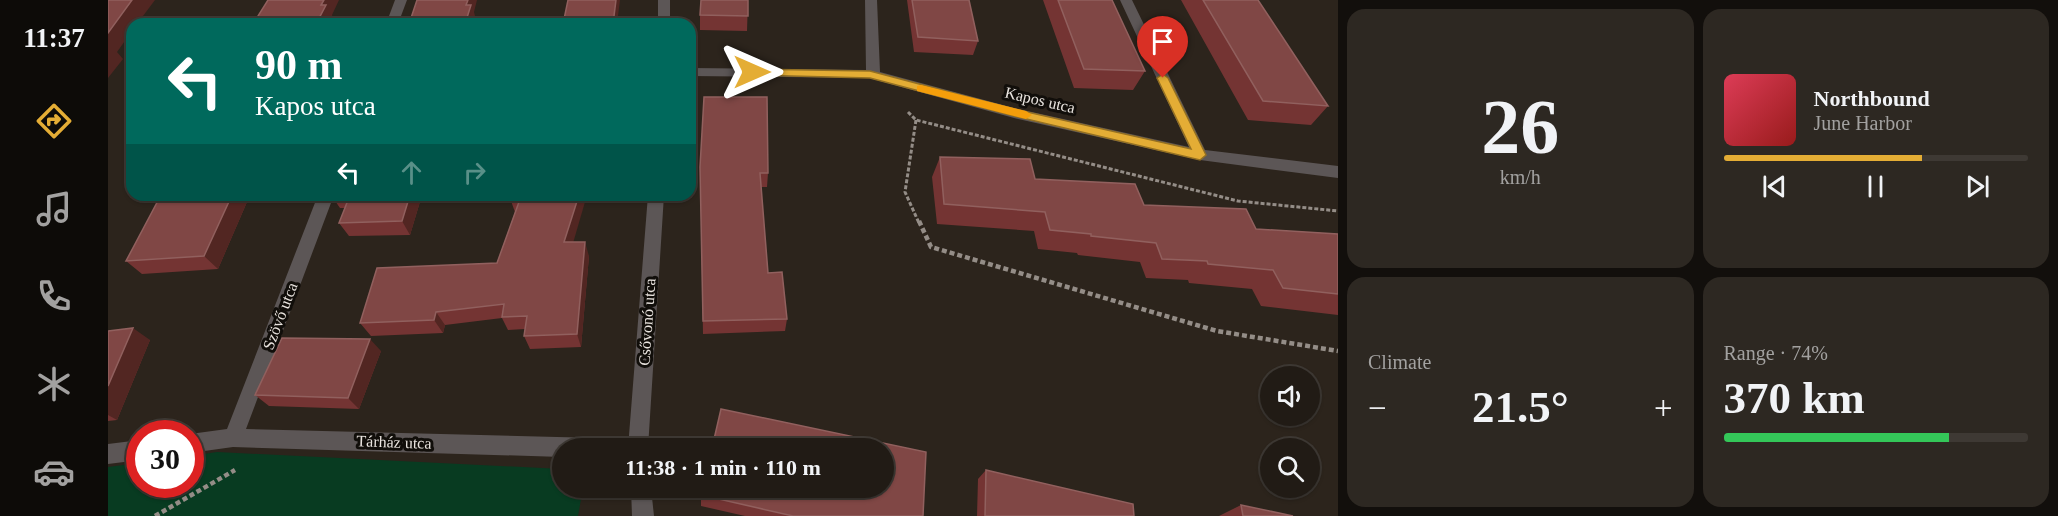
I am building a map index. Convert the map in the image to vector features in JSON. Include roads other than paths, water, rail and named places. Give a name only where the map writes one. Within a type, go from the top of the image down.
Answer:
[{"type":"street","points":[[394,18],[401,0]]},
{"type":"street","points":[[664,0],[664,18]]},
{"type":"street","points":[[871,0],[873,75]]},
{"type":"street","points":[[1126,0],[1200,155]]},
{"type":"street","name":"Kapos utca","points":[[696,72],[873,75],[1014,112],[1200,155],[1338,172]]},
{"type":"street","name":"Szövő utca","points":[[233,438],[324,201]]},
{"type":"street","name":"Csővonó utca","points":[[639,438],[656,201]]},
{"type":"street","name":"Tárház utca","points":[[204,441],[233,438],[552,447]]},
{"type":"street","points":[[108,454],[126,452]]},
{"type":"street","points":[[642,498],[643,516]]}]
